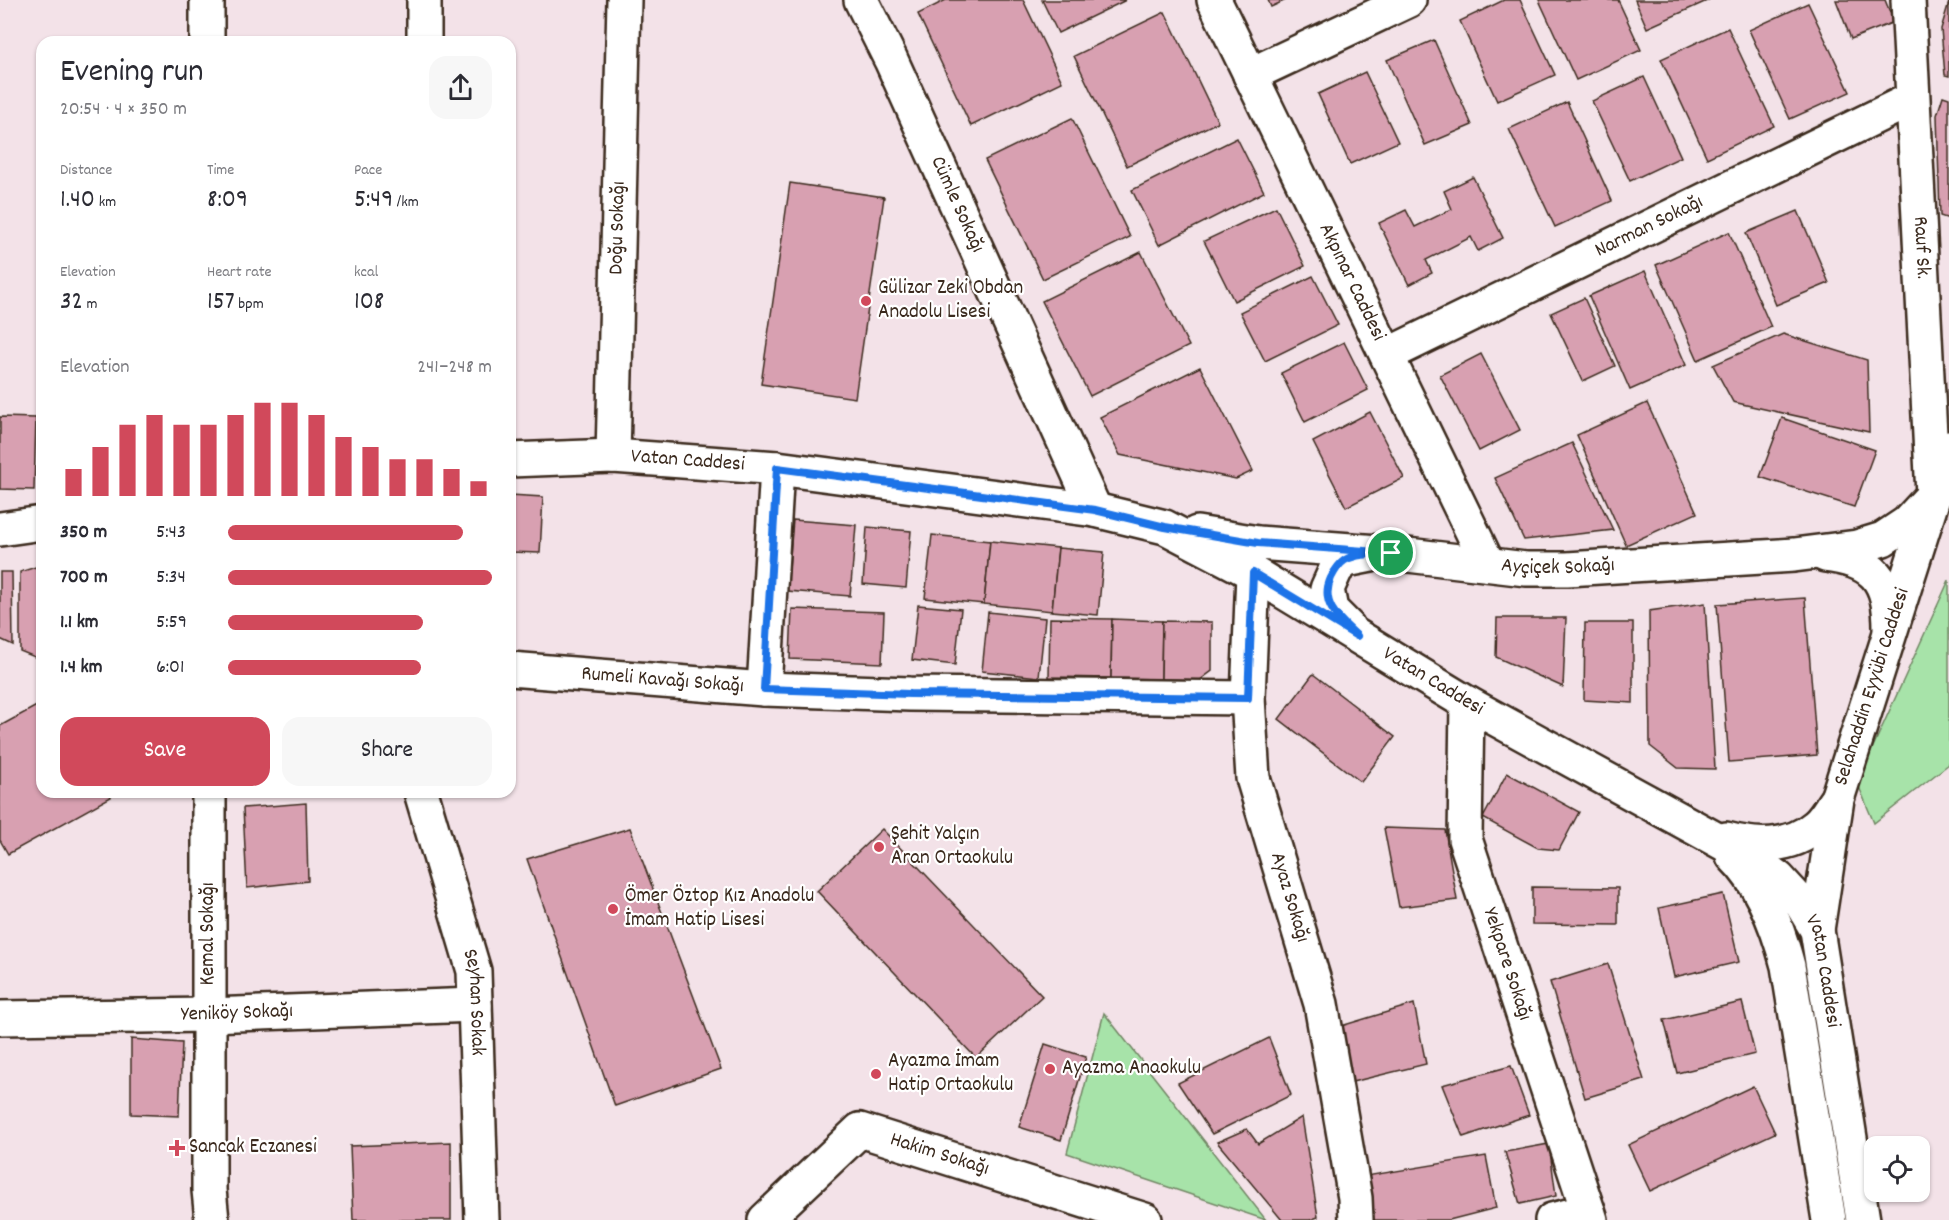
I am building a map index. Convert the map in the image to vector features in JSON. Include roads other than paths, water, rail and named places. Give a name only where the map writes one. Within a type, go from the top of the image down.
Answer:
[{"type":"street","points":[[207,0],[207,36]]},
{"type":"street","points":[[424,0],[424,36]]},
{"type":"street","name":"Doğu Sokağı","points":[[613,456],[624,0]]},
{"type":"street","name":"Cümle Sokağı","points":[[861,0],[896,71],[1095,510]]},
{"type":"street","name":"Akpınar Caddesi","points":[[1214,0],[1488,564]]},
{"type":"street","points":[[1250,75],[1409,0]]},
{"type":"street","name":"Rauf Sk.","points":[[1908,0],[1933,495]]},
{"type":"street","name":"Narman Sokağı","points":[[1388,356],[1912,99]]},
{"type":"street","name":"Selahaddin Eyyübi Caddesi","points":[[1817,930],[1837,799],[1949,448]]},
{"type":"street","name":"Vatan Caddesi","points":[[516,460],[613,456],[777,468],[1095,510],[1165,527],[1253,573],[1467,703],[1710,834],[1778,878],[1801,903],[1817,930],[1863,1220]]},
{"type":"street","points":[[764,689],[777,468]]},
{"type":"street","name":"Ayçiçek Sokağı","points":[[1165,527],[1258,543],[1567,569],[1794,555],[1857,547],[1883,539],[1907,523],[1933,495]]},
{"type":"street","points":[[0,529],[36,524]]},
{"type":"street","points":[[1357,636],[1331,610],[1327,589],[1330,580],[1346,560],[1359,556],[1391,553]]},
{"type":"street","points":[[1794,555],[1847,558],[1863,563],[1876,574],[1885,588],[1890,607],[1890,633]]},
{"type":"street","name":"Ayaz Sokağı","points":[[1253,573],[1248,698],[1252,778],[1321,1004],[1355,1198],[1356,1220]]},
{"type":"street","name":"Rumeli Kavağı Sokağı","points":[[516,669],[764,689],[910,694],[1248,698]]},
{"type":"street","name":"Yekpare Sokağı","points":[[1467,703],[1465,839],[1589,1215]]},
{"type":"street","name":"Kemal Sokağı","points":[[209,798],[209,1190],[212,1220]]},
{"type":"street","name":"Seyhan Sokak","points":[[424,798],[474,971],[482,1220]]},
{"type":"street","points":[[1710,834],[1747,845],[1773,844],[1793,840],[1817,826],[1837,799]]},
{"type":"street","points":[[1710,834],[1737,860],[1755,885],[1781,939],[1788,966],[1829,1220]]},
{"type":"street","name":"Yeniköy Sokağı","points":[[0,1018],[209,1015],[475,1005]]},
{"type":"street","name":"Hakim Sokağı","points":[[765,1220],[860,1130],[1078,1211],[1145,1220]]},
{"type":"street","points":[[1551,1220],[1589,1215]]},
{"type":"place","name":"Gülizar Zeki Obdan Anadolu Lisesi","points":[[866,301]]},
{"type":"place","name":"Şehit Yalçın Aran Ortaokulu","points":[[879,847]]},
{"type":"place","name":"Ömer Öztop Kız Anadolu İmam Hatip Lisesi","points":[[613,909]]},
{"type":"place","name":"Ayazma Anaokulu","points":[[1050,1069]]},
{"type":"place","name":"Ayazma İmam Hatip Ortaokulu","points":[[876,1074]]},
{"type":"place","name":"Sancak Eczanesi","points":[[177,1148]]}]
